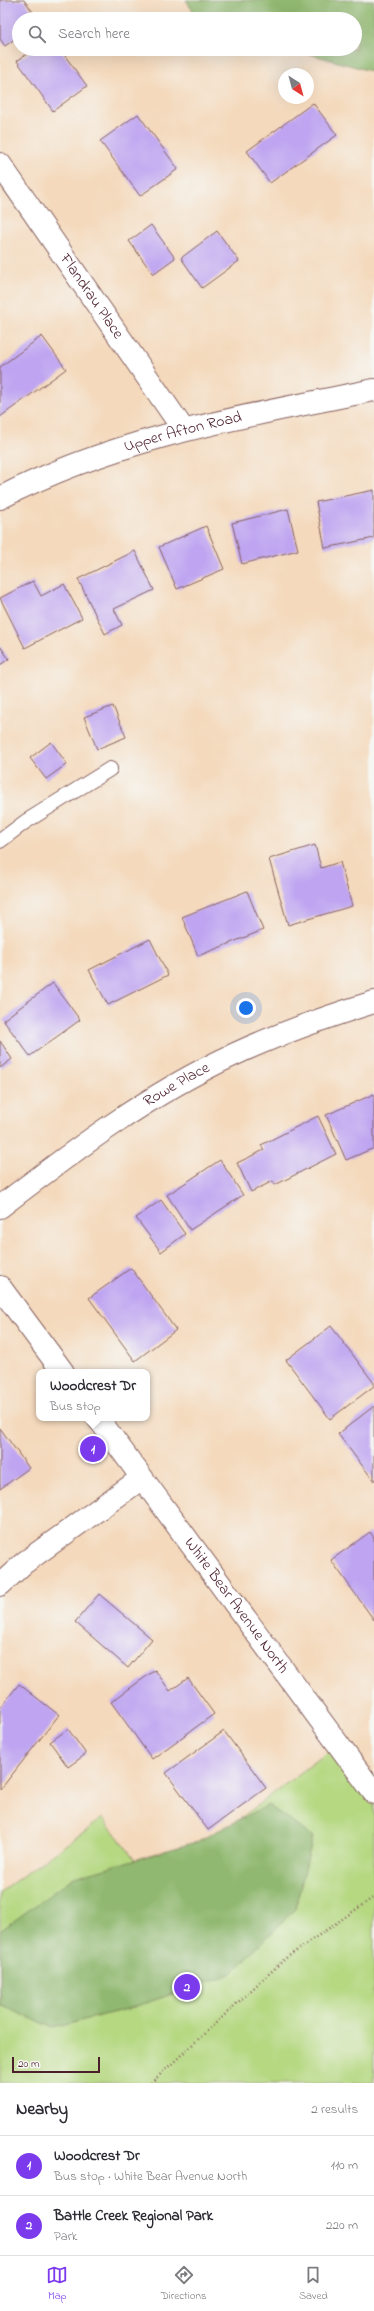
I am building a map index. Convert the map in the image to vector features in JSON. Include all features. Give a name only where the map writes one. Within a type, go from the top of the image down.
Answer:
[{"type":"street","name":"Flandrau Place","points":[[0,164],[183,429]]},
{"type":"street","name":"Upper Afton Road","points":[[0,498],[22,487],[101,455],[183,429],[374,390]]},
{"type":"street","name":"Rowe Place","points":[[0,1207],[63,1159],[166,1090],[232,1055],[311,1022],[374,1002]]},
{"type":"street","points":[[0,1287],[61,1369]]},
{"type":"street","name":"White Bear Avenue North","points":[[100,1421],[374,1793]]},
{"type":"street","points":[[0,1585],[24,1563],[142,1478]]},
{"type":"lane","points":[[0,841],[25,822],[110,769]]},
{"type":"path","points":[[151,2083],[286,1958],[374,1897]]},
{"type":"green space","points":[[186,0],[374,0],[374,72],[317,56],[362,56],[362,12],[194,12]]},
{"type":"green space","points":[[333,1748],[374,1802],[374,2083],[0,2083],[0,1892],[103,1818],[154,1884]]},
{"type":"green space","points":[[268,1805],[313,1837],[295,1909],[231,1974],[131,2008],[53,2028],[0,2005],[0,1931],[74,1877],[196,1842]]},
{"type":"building","points":[[0,0],[24,0],[33,12],[12,12],[12,41],[5,46],[0,39]]},
{"type":"building","points":[[24,56],[65,56],[87,86],[53,111],[17,61]]},
{"type":"building","points":[[312,104],[314,104],[337,135],[270,183],[247,151]]},
{"type":"building","points":[[138,114],[178,169],[140,196],[100,141]]},
{"type":"building","points":[[151,225],[175,258],[153,274],[129,241]]},
{"type":"building","points":[[217,231],[239,261],[202,288],[181,258]]},
{"type":"building","points":[[42,336],[66,369],[0,417],[0,367]]},
{"type":"building","points":[[374,490],[374,538],[325,548],[316,502]]},
{"type":"building","points":[[288,509],[298,550],[242,564],[232,523]]},
{"type":"building","points":[[206,526],[224,569],[177,589],[159,547]]},
{"type":"building","points":[[135,551],[154,590],[114,609],[122,625],[105,634],[78,579]]},
{"type":"building","points":[[33,581],[41,596],[64,584],[82,618],[25,648],[0,598]]},
{"type":"building","points":[[0,646],[9,659],[0,665]]},
{"type":"building","points":[[113,706],[126,737],[97,749],[84,717]]},
{"type":"building","points":[[51,742],[67,764],[46,779],[30,758]]},
{"type":"building","points":[[315,845],[321,868],[340,862],[352,906],[288,925],[269,859]]},
{"type":"building","points":[[247,891],[263,930],[198,956],[182,917]]},
{"type":"building","points":[[150,939],[168,975],[108,1005],[89,970]]},
{"type":"building","points":[[53,983],[80,1020],[30,1056],[3,1020]]},
{"type":"building","points":[[0,1041],[12,1059],[0,1068]]},
{"type":"building","points":[[374,1094],[374,1148],[346,1160],[326,1115]]},
{"type":"building","points":[[318,1116],[336,1154],[275,1185],[273,1181],[251,1192],[237,1163],[264,1150],[261,1145]]},
{"type":"building","points":[[220,1160],[243,1195],[190,1230],[167,1195]]},
{"type":"building","points":[[161,1200],[185,1234],[161,1252],[136,1218]]},
{"type":"building","points":[[131,1268],[176,1330],[135,1361],[89,1298]]},
{"type":"building","points":[[331,1326],[374,1383],[374,1386],[330,1419],[286,1360]]},
{"type":"building","points":[[374,1406],[374,1481],[338,1434]]},
{"type":"building","points":[[0,1428],[29,1468],[0,1489]]},
{"type":"building","points":[[370,1532],[374,1538],[374,1620],[331,1560]]},
{"type":"building","points":[[99,1594],[152,1639],[128,1668],[75,1622]]},
{"type":"building","points":[[155,1670],[170,1691],[188,1678],[214,1714],[152,1759],[111,1702]]},
{"type":"building","points":[[19,1684],[59,1715],[0,1790],[0,1708]]},
{"type":"building","points":[[68,1729],[86,1754],[68,1767],[50,1742]]},
{"type":"building","points":[[224,1731],[266,1788],[208,1830],[166,1773]]},
{"type":"place","name":"Woodcrest Dr","points":[[93,1449]]},
{"type":"place","name":"Battle Creek Regional Park","points":[[187,1987]]}]
